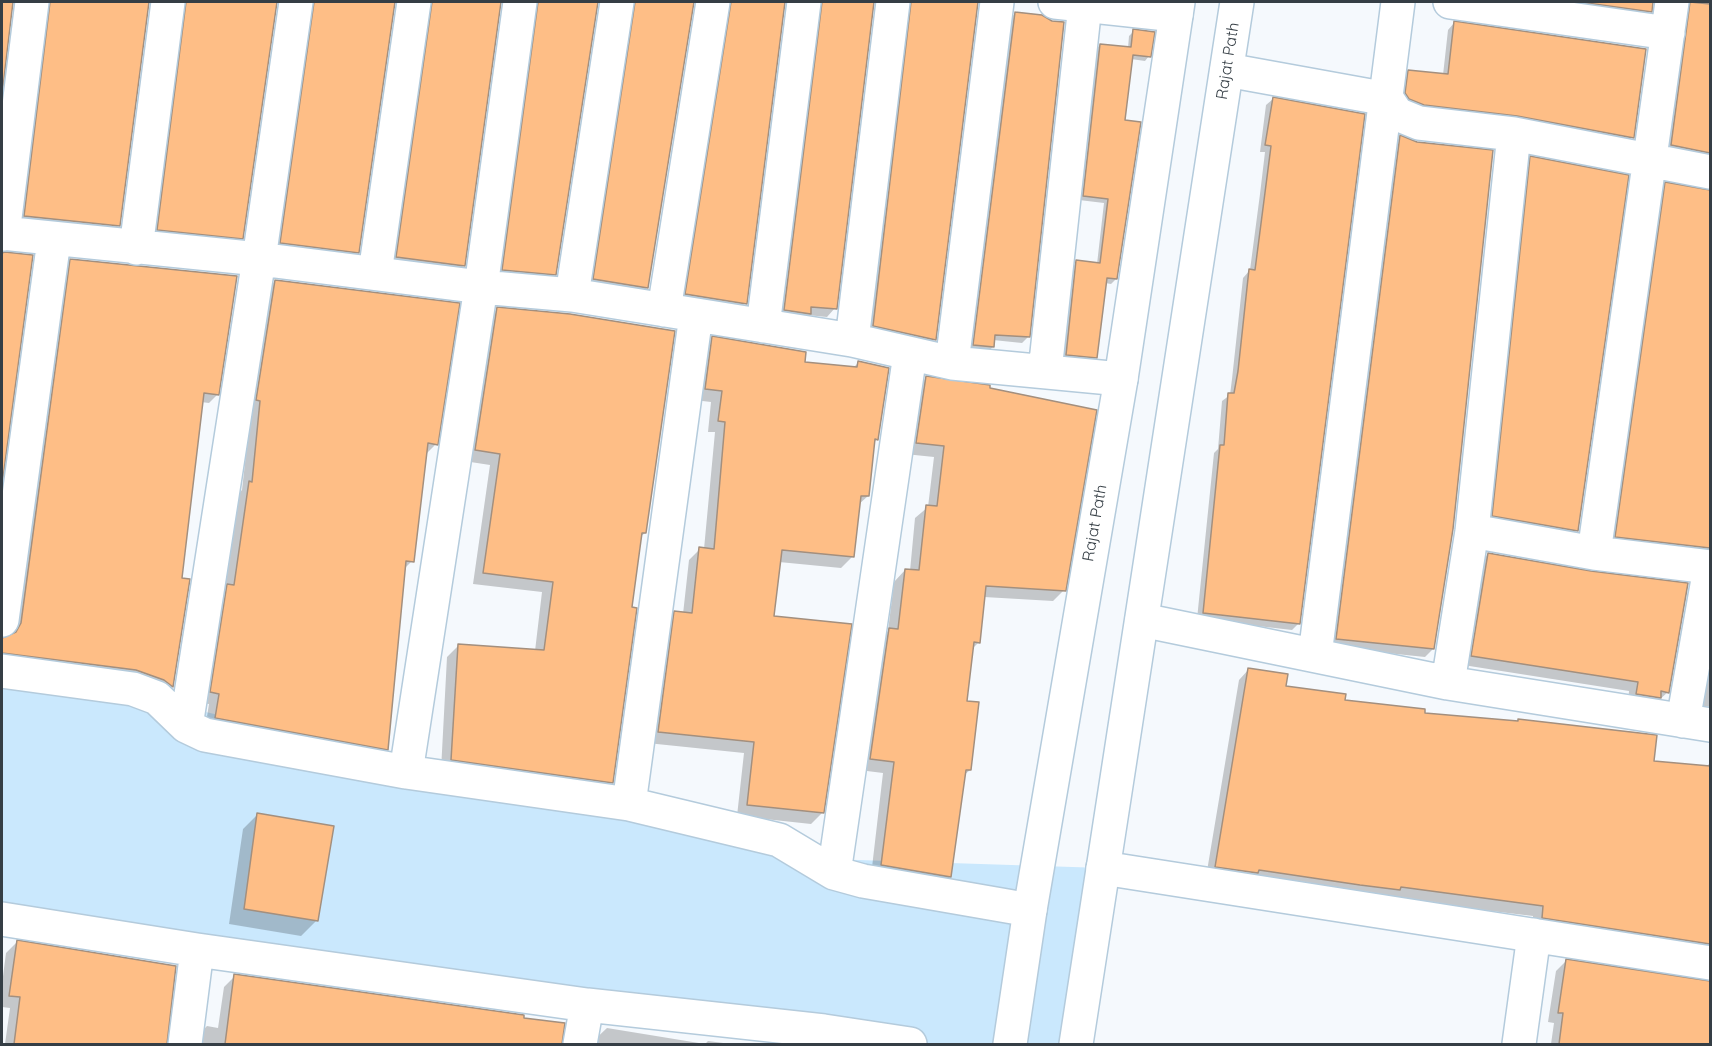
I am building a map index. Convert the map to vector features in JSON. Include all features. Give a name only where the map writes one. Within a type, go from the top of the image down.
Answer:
[{"type":"street","points":[[32,2],[2,233],[259,259],[481,287],[572,295],[852,340],[952,363],[1121,379]]},
{"type":"street","points":[[136,248],[168,2]]},
{"type":"street","points":[[186,726],[259,259],[296,2]]},
{"type":"street","points":[[375,273],[414,2]]},
{"type":"street","points":[[406,772],[481,287],[520,2]]},
{"type":"street","points":[[572,295],[617,2]]},
{"type":"street","points":[[664,310],[713,2]]},
{"type":"street","points":[[764,326],[804,2]]},
{"type":"street","points":[[852,340],[893,2]]},
{"type":"street","points":[[952,363],[997,2]]},
{"type":"street","name":"Rajat Path","points":[[1076,1044],[1237,2]]},
{"type":"street","points":[[1315,655],[1398,2]]},
{"type":"street","points":[[1450,2],[1668,33]]},
{"type":"street","points":[[1594,553],[1672,2]]},
{"type":"street","points":[[1045,371],[1070,3],[1177,8]]},
{"type":"street","name":"Rajat Path","points":[[1010,1044],[1030,910],[1121,379],[1177,8]]},
{"type":"street","points":[[1227,70],[1387,99],[1397,114],[1412,121],[1514,134],[1710,172]]},
{"type":"street","points":[[1448,683],[1472,531],[1514,134]]},
{"type":"street","points":[[2,620],[54,240]]},
{"type":"street","points":[[629,804],[696,315]]},
{"type":"street","points":[[834,873],[910,354]]},
{"type":"street","points":[[1142,620],[1448,683],[1697,723],[1710,567],[1594,553],[1472,531]]},
{"type":"street","points":[[2,671],[133,689],[157,698],[186,726],[205,735],[406,772],[629,804],[780,840],[834,873],[863,881],[1030,910]]},
{"type":"street","points":[[1103,868],[1710,963]]},
{"type":"street","points":[[2,919],[197,950],[823,1038],[910,1044]]},
{"type":"street","points":[[1519,1044],[1534,935]]},
{"type":"street","points":[[185,1044],[197,950]]},
{"type":"street","points":[[580,1044],[587,1005]]},
{"type":"shaded area","points":[[2,674],[189,708],[828,859],[1103,868],[1076,1044],[884,1044],[2,919]]},
{"type":"building","points":[[2,2],[13,2],[2,95]]},
{"type":"building","points":[[50,2],[149,2],[120,226],[24,216]]},
{"type":"building","points":[[186,2],[277,2],[243,239],[157,230]]},
{"type":"building","points":[[314,2],[395,2],[359,253],[280,243]]},
{"type":"building","points":[[432,2],[501,2],[465,266],[396,257]]},
{"type":"building","points":[[538,2],[598,2],[556,275],[502,270]]},
{"type":"building","points":[[635,2],[694,2],[648,288],[593,279]]},
{"type":"building","points":[[731,2],[785,2],[747,304],[685,294]]},
{"type":"building","points":[[822,2],[874,2],[837,309],[811,307],[811,314],[784,310]]},
{"type":"building","points":[[911,2],[978,2],[936,340],[873,326]]},
{"type":"building","points":[[1580,2],[1653,2],[1652,12]]},
{"type":"building","points":[[1690,2],[1710,4],[1710,153],[1671,145]]},
{"type":"building","points":[[1015,12],[1042,15],[1052,21],[1064,22],[1030,337],[995,335],[994,347],[973,345]]},
{"type":"building","points":[[1454,21],[1646,49],[1634,138],[1517,116],[1424,105],[1409,99],[1405,93],[1408,70],[1448,74]]},
{"type":"building","points":[[1133,29],[1155,32],[1151,57],[1133,55],[1125,120],[1141,122],[1117,279],[1107,278],[1097,358],[1066,355],[1076,260],[1100,263],[1108,199],[1083,196],[1100,44],[1131,47]]},
{"type":"building","points":[[1273,97],[1365,114],[1300,624],[1203,613],[1220,445],[1224,445],[1228,393],[1234,393],[1238,371],[1249,269],[1255,270],[1271,146],[1265,145]]},
{"type":"building","points":[[1400,135],[1417,142],[1493,150],[1453,529],[1434,649],[1336,639]]},
{"type":"building","points":[[1530,156],[1629,175],[1578,531],[1492,516]]},
{"type":"building","points":[[1665,182],[1710,190],[1710,548],[1615,537]]},
{"type":"building","points":[[2,253],[33,255],[2,485]]},
{"type":"building","points":[[70,259],[237,276],[219,395],[204,393],[182,578],[190,579],[173,687],[164,680],[136,670],[2,653],[2,638],[16,632],[21,623]]},
{"type":"building","points":[[275,280],[460,303],[438,445],[428,443],[414,562],[406,561],[388,750],[215,718],[219,694],[210,692],[227,584],[234,585],[249,481],[252,482],[260,401],[256,400]]},
{"type":"building","points":[[497,307],[570,314],[675,331],[646,533],[642,533],[632,607],[637,608],[613,783],[451,760],[458,644],[544,650],[553,582],[483,573],[500,454],[475,450]]},
{"type":"building","points":[[712,336],[806,352],[805,362],[857,367],[858,361],[889,368],[878,440],[875,439],[869,496],[861,496],[854,557],[782,550],[774,616],[852,624],[824,813],[747,805],[754,742],[658,732],[674,611],[692,613],[699,547],[714,549],[725,422],[718,421],[722,391],[705,389]]},
{"type":"building","points":[[926,376],[990,385],[990,388],[1097,410],[1066,591],[986,586],[980,643],[974,642],[967,701],[979,702],[971,770],[966,770],[951,877],[881,865],[894,762],[870,759],[889,628],[898,629],[905,569],[919,570],[926,505],[937,506],[944,446],[916,443]]},
{"type":"building","points":[[1488,553],[1591,571],[1688,583],[1669,693],[1661,691],[1661,698],[1636,694],[1638,682],[1471,656]]},
{"type":"building","points":[[1248,668],[1288,674],[1286,686],[1346,694],[1345,700],[1425,709],[1425,713],[1518,721],[1518,719],[1657,735],[1654,761],[1710,766],[1710,944],[1542,918],[1543,906],[1401,887],[1400,890],[1360,885],[1259,870],[1258,873],[1215,867]]},
{"type":"building","points":[[257,813],[334,826],[318,921],[244,909]]},
{"type":"building","points":[[17,940],[176,966],[167,1044],[14,1044],[20,997],[9,996]]},
{"type":"building","points":[[1566,959],[1710,981],[1710,1044],[1559,1044],[1563,1013],[1558,1013]]},
{"type":"building","points":[[234,974],[524,1015],[524,1018],[565,1023],[562,1044],[225,1044]]}]
